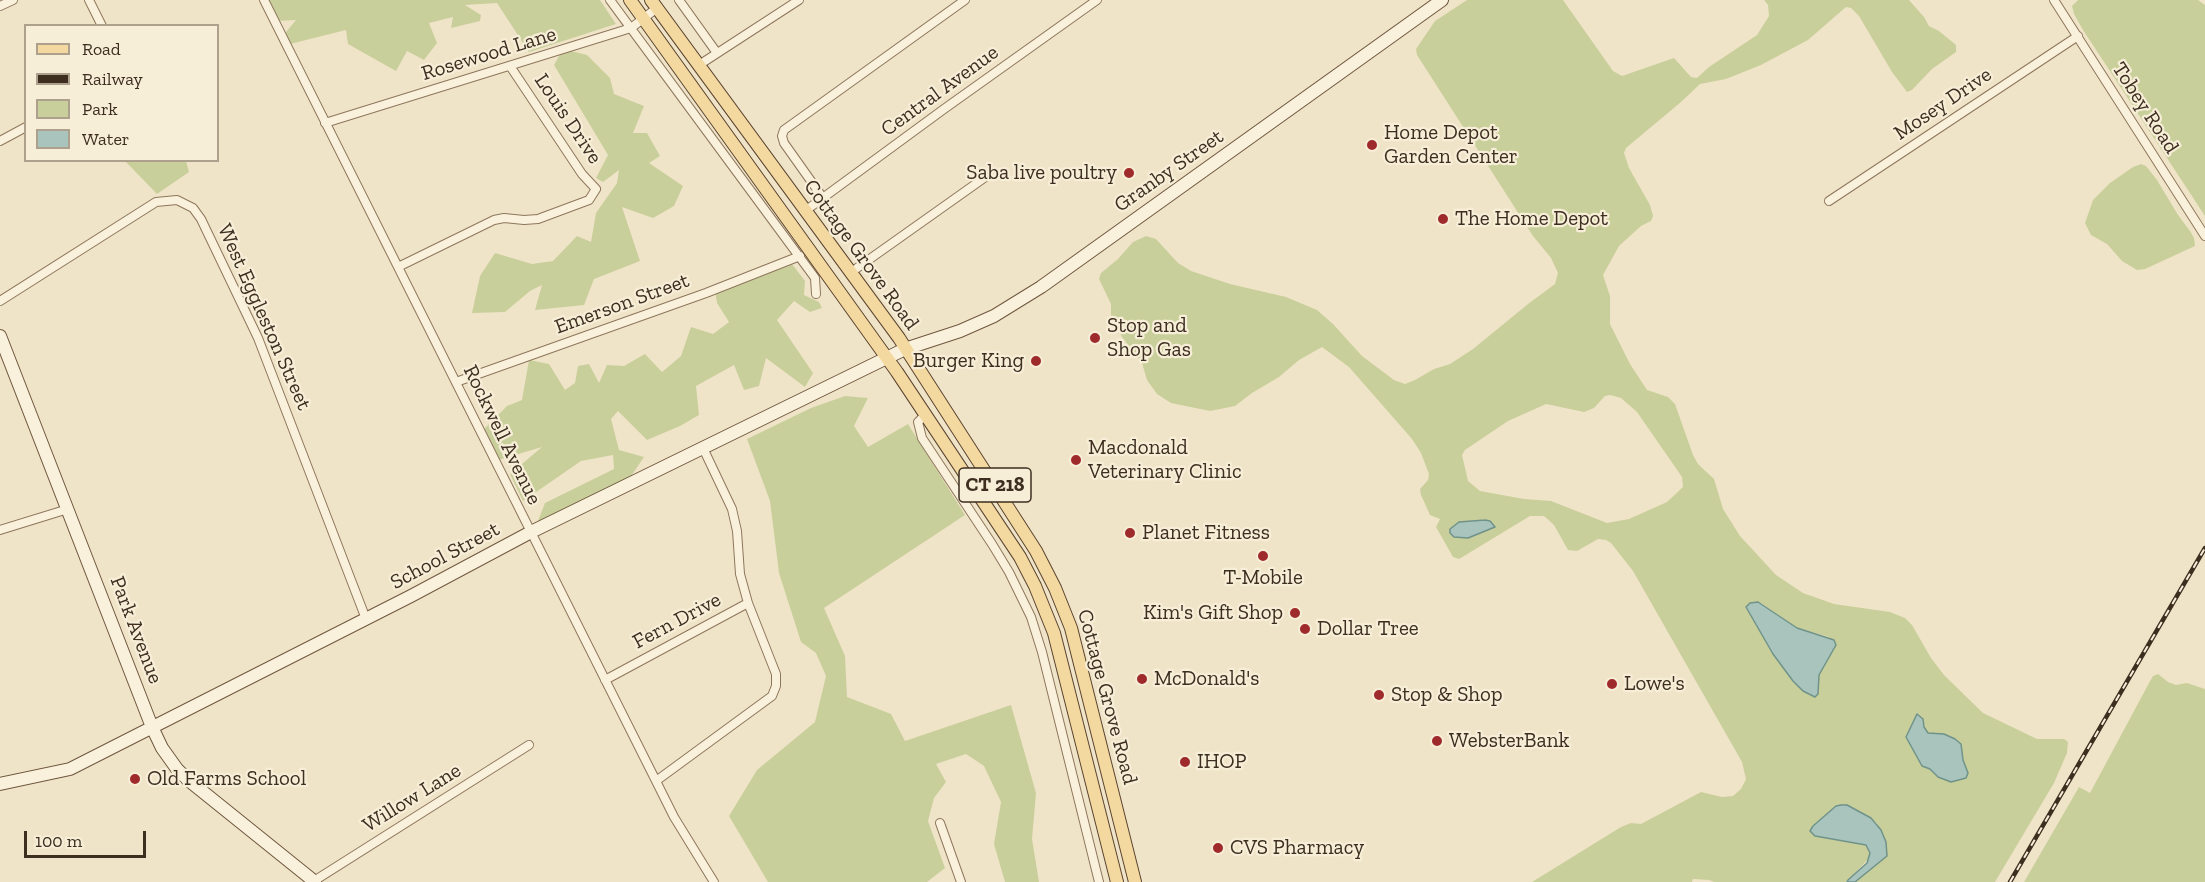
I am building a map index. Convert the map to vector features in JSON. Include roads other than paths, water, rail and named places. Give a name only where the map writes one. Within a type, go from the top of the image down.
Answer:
[{"type":"main road","name":"Cottage Grove Road","points":[[630,0],[887,358],[1020,557],[1035,586],[1054,633],[1117,882]]},
{"type":"main road","name":"Granby Street","points":[[905,350],[973,326],[1018,302],[1442,0]]},
{"type":"main road","name":"Cottage Grove Road","points":[[654,4],[905,350],[1036,551],[1055,588],[1071,628],[1135,882]]},
{"type":"main road","name":"Park Avenue","points":[[0,336],[152,727],[169,759],[187,779],[314,881]]},
{"type":"main road","name":"School Street","points":[[0,784],[70,769],[366,619],[531,532],[905,350]]},
{"type":"main road","points":[[1054,633],[1071,628]]},
{"type":"main road","points":[[1107,839],[1124,836]]},
{"type":"street","points":[[0,6],[13,0]]},
{"type":"street","points":[[89,0],[101,24]]},
{"type":"street","name":"Rockwell Avenue","points":[[264,0],[674,817],[714,882]]},
{"type":"street","points":[[610,0],[800,256],[815,278],[816,294]]},
{"type":"street","points":[[679,0],[717,53]]},
{"type":"street","points":[[699,65],[799,0]]},
{"type":"street","points":[[823,198],[784,143],[782,135],[784,129],[965,0]]},
{"type":"street","name":"Central Avenue","points":[[805,211],[1097,0]]},
{"type":"street","name":"Tobey Road","points":[[2054,0],[2205,236]]},
{"type":"street","name":"Rosewood Lane","points":[[325,123],[631,28],[654,4]]},
{"type":"street","name":"Mosey Drive","points":[[1829,201],[2078,36]]},
{"type":"street","name":"Louis Drive","points":[[398,267],[494,220],[538,219],[589,200],[596,189],[582,174],[510,66]]},
{"type":"street","points":[[0,141],[24,128]]},
{"type":"street","points":[[850,273],[984,178]]},
{"type":"street","name":"West Eggleston Street","points":[[0,302],[152,204],[172,199],[193,208],[201,219],[258,338],[366,619]]},
{"type":"street","name":"Emerson Street","points":[[456,382],[706,293],[800,256]]},
{"type":"street","points":[[925,414],[918,422],[922,438],[1009,572],[1030,617],[1042,652],[1099,882]]},
{"type":"street","name":"Fern Drive","points":[[605,680],[748,603],[740,574],[737,531],[732,509],[703,448]]},
{"type":"street","points":[[972,513],[986,504]]},
{"type":"street","points":[[0,530],[68,509]]},
{"type":"street","points":[[656,781],[772,696],[776,686],[776,674],[748,603]]},
{"type":"street","name":"Cottage Grove Road","points":[[1061,726],[1078,723]]},
{"type":"street","name":"Willow Lane","points":[[314,881],[529,745]]},
{"type":"street","points":[[940,823],[961,882]]},
{"type":"water","points":[[1490,521],[1495,527],[1468,538],[1454,537],[1450,533],[1450,529],[1459,522]]},
{"type":"water","points":[[1758,602],[1797,628],[1834,640],[1836,645],[1819,675],[1818,694],[1815,697],[1803,691],[1793,681],[1773,654],[1746,607],[1750,603]]},
{"type":"water","points":[[1917,714],[1923,719],[1928,733],[1944,734],[1961,744],[1963,760],[1968,773],[1966,778],[1951,782],[1938,777],[1930,769],[1922,766],[1906,737]]},
{"type":"water","points":[[1847,805],[1871,818],[1881,830],[1886,842],[1887,856],[1855,882],[1847,882],[1867,863],[1870,853],[1866,845],[1815,836],[1810,831],[1836,806]]},
{"type":"railway","points":[[2010,882],[2205,548]]},
{"type":"place","name":"Home Depot Garden Center","points":[[1372,145]]},
{"type":"place","name":"Saba live poultry","points":[[1129,173]]},
{"type":"place","name":"The Home Depot","points":[[1443,219]]},
{"type":"place","name":"Stop and Shop Gas","points":[[1095,338]]},
{"type":"place","name":"Burger King","points":[[1036,361]]},
{"type":"place","name":"Macdonald Veterinary Clinic","points":[[1076,460]]},
{"type":"place","name":"Planet Fitness","points":[[1130,533]]},
{"type":"place","name":"T-Mobile","points":[[1263,556]]},
{"type":"place","name":"Kim's Gift Shop","points":[[1295,613]]},
{"type":"place","name":"Dollar Tree","points":[[1305,629]]},
{"type":"place","name":"McDonald's","points":[[1142,679]]},
{"type":"place","name":"Lowe's","points":[[1612,684]]},
{"type":"place","name":"Stop & Shop","points":[[1379,695]]},
{"type":"place","name":"WebsterBank","points":[[1437,741]]},
{"type":"place","name":"IHOP","points":[[1185,762]]},
{"type":"place","name":"Old Farms School","points":[[135,779]]},
{"type":"place","name":"CVS Pharmacy","points":[[1218,848]]}]
